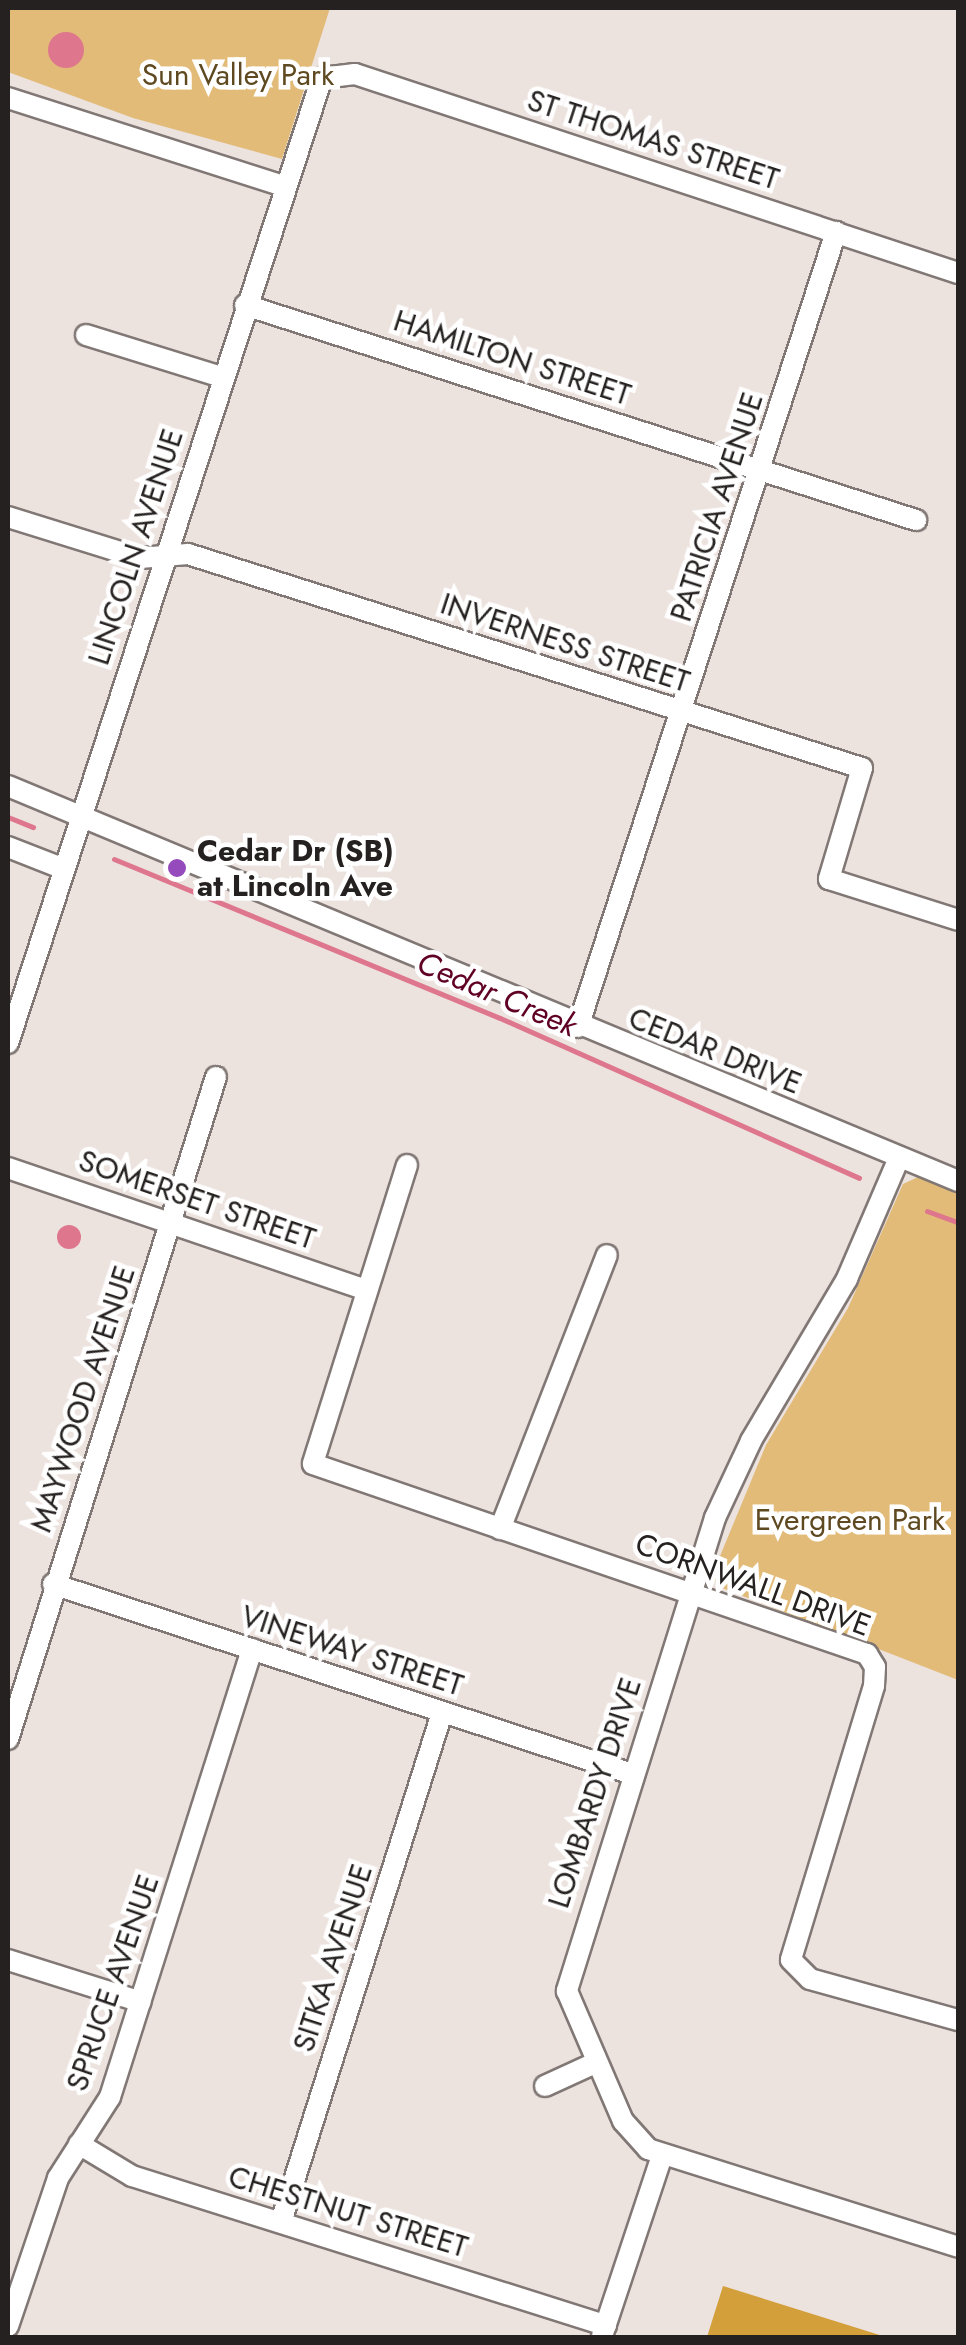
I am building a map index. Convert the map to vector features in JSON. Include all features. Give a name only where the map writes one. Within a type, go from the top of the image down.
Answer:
[{"type":"street","name":"ST THOMAS STREET","points":[[328,75],[354,74],[958,272]]},
{"type":"street","name":"LINCOLN AVENUE","points":[[8,1043],[313,93],[328,75]]},
{"type":"street","points":[[8,98],[283,186]]},
{"type":"street","name":"PATRICIA AVENUE","points":[[578,1027],[836,232]]},
{"type":"street","name":"HAMILTON STREET","points":[[245,305],[916,520]]},
{"type":"street","points":[[86,335],[222,377]]},
{"type":"street","name":"INVERNESS STREET","points":[[8,517],[118,554],[204,559],[862,768],[829,879],[958,920]]},
{"type":"street","name":"CEDAR DRIVE","points":[[8,786],[578,1027],[958,1181]]},
{"type":"street","points":[[8,847],[64,869]]},
{"type":"street","name":"MAYWOOD AVENUE","points":[[8,1739],[53,1584],[173,1222],[216,1077]]},
{"type":"street","name":"LOMBARDY DRIVE","points":[[899,1158],[837,1299],[734,1474],[690,1591],[568,1975],[569,2005],[630,2132],[662,2156],[958,2248]]},
{"type":"street","points":[[366,1290],[407,1165]]},
{"type":"street","name":"SOMERSET STREET","points":[[8,1168],[366,1290]]},
{"type":"street","points":[[500,1528],[607,1255]]},
{"type":"street","name":"CORNWALL DRIVE","points":[[366,1290],[313,1464],[858,1648],[872,1660],[874,1686],[792,1960],[810,1979],[958,2020]]},
{"type":"street","name":"VINEWAY STREET","points":[[53,1584],[632,1774]]},
{"type":"street","name":"SPRUCE AVENUE","points":[[8,2326],[58,2178],[110,2097],[252,1649]]},
{"type":"street","name":"SITKA AVENUE","points":[[282,2222],[442,1713]]},
{"type":"street","points":[[8,1960],[140,2002]]},
{"type":"street","points":[[544,2086],[596,2063]]},
{"type":"street","name":"CHESTNUT STREET","points":[[79,2144],[132,2176],[282,2222],[604,2331]]},
{"type":"street","points":[[604,2331],[662,2156]]},
{"type":"green space","name":"Sun Valley Park","points":[[8,8],[330,8],[282,159],[133,118],[8,72]]},
{"type":"green space","name":"Evergreen Park","points":[[918,1177],[958,1192],[958,1680],[717,1586],[713,1573],[766,1445],[848,1308],[903,1184]]},
{"type":"shaded area","points":[[66,32],[78,38],[84,50],[78,62],[66,68],[54,62],[48,50],[54,38]]},
{"type":"shaded area","points":[[69,1225],[81,1237],[69,1249],[57,1237]]},
{"type":"shaded area","points":[[723,2286],[886,2337],[707,2337]]},
{"type":"waterway","name":"Cedar Creek","points":[[8,817],[33,827]]},
{"type":"waterway","name":"Cedar Creek","points":[[114,859],[500,1018],[859,1178]]},
{"type":"waterway","name":"Cedar Creek","points":[[927,1211],[958,1222]]},
{"type":"place","name":"Cedar Dr (SB) at Lincoln Ave","points":[[177,868]]}]
